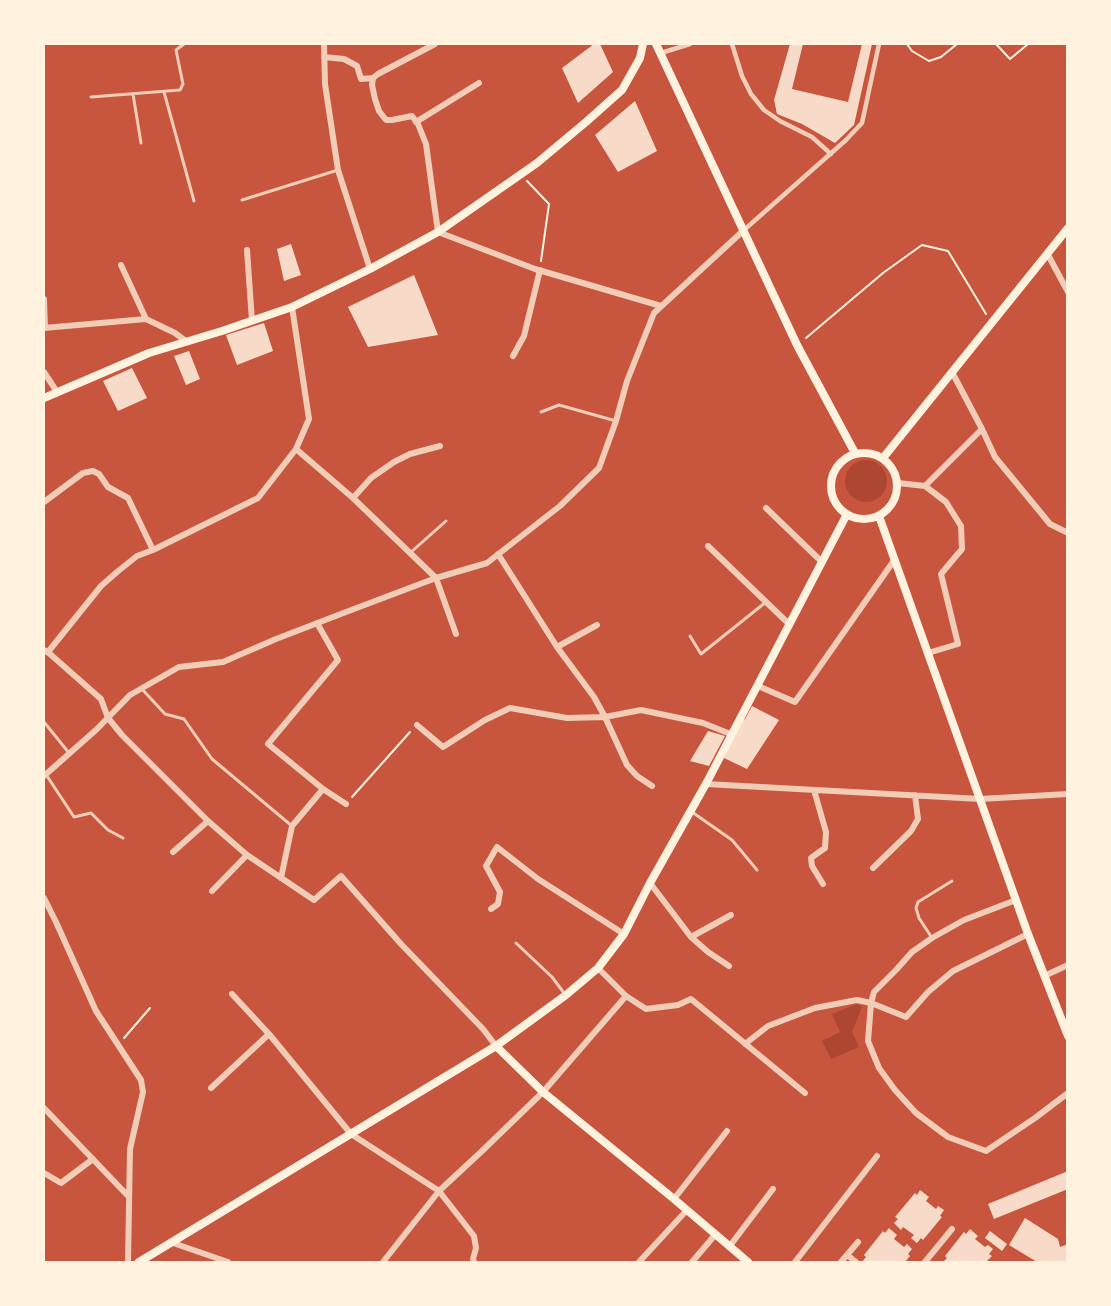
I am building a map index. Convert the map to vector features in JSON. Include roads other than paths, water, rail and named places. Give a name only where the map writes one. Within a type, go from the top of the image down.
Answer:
[{"type":"main road","points":[[44,398],[149,353],[292,307],[370,269],[438,232],[537,163],[622,90],[640,58],[643,44]]},
{"type":"main road","points":[[656,44],[797,345],[855,453]]},
{"type":"main road","points":[[883,458],[1068,228]]},
{"type":"main road","points":[[869,452],[883,458],[896,473],[897,493],[893,502],[879,516],[868,519],[847,514],[832,497],[833,474],[842,461],[855,453],[869,452]]},
{"type":"main road","points":[[140,1263],[496,1046],[598,969],[624,934],[733,735],[847,514]]},
{"type":"main road","points":[[879,516],[1028,934],[1068,1035]]},
{"type":"main road","points":[[496,1046],[543,1092],[748,1263]]},
{"type":"street","points":[[324,44],[325,84],[338,170],[370,269]]},
{"type":"street","points":[[324,57],[344,59],[357,66],[362,79],[373,78],[435,44]]},
{"type":"street","points":[[660,53],[690,44]]},
{"type":"street","points":[[732,44],[742,76],[751,94],[764,110],[812,137],[831,154]]},
{"type":"street","points":[[44,775],[97,729],[130,695],[179,667],[223,662],[317,623],[436,579],[487,563],[560,506],[599,468],[616,422],[627,381],[654,313],[846,141],[862,123],[879,44]]},
{"type":"street","points":[[373,78],[375,99],[379,111],[386,120],[412,117],[426,144],[438,232],[540,270],[661,306]]},
{"type":"street","points":[[416,122],[479,83]]},
{"type":"street","points":[[247,250],[252,321]]},
{"type":"street","points":[[1047,253],[1068,292]]},
{"type":"street","points":[[121,265],[146,319]]},
{"type":"street","points":[[513,356],[524,336],[540,270]]},
{"type":"street","points":[[44,299],[44,328],[146,319],[175,333],[187,342]]},
{"type":"street","points":[[292,307],[309,419],[296,449],[258,498],[153,550],[136,556],[101,586],[46,651],[101,699],[108,718],[123,735],[208,821],[247,855],[314,900],[341,876],[401,944],[483,1029],[496,1046]]},
{"type":"street","points":[[44,372],[57,392]]},
{"type":"street","points":[[952,372],[995,457],[1050,524],[1068,533]]},
{"type":"street","points":[[925,486],[982,429]]},
{"type":"street","points":[[353,498],[371,478],[394,462],[410,454],[440,446]]},
{"type":"street","points":[[296,449],[353,498],[436,579],[456,634]]},
{"type":"street","points":[[44,502],[83,473],[93,471],[99,474],[108,487],[128,498],[153,550]]},
{"type":"street","points":[[898,483],[925,486],[946,502],[961,526],[962,549],[941,574],[958,644],[928,652]]},
{"type":"street","points":[[766,508],[822,562]]},
{"type":"street","points":[[708,546],[789,625]]},
{"type":"street","points":[[498,554],[557,647],[594,697],[627,765],[636,776],[652,786]]},
{"type":"street","points":[[758,686],[795,702],[894,559]]},
{"type":"street","points":[[317,623],[338,660],[268,744],[323,789],[346,804]]},
{"type":"street","points":[[557,647],[597,625]]},
{"type":"street","points":[[417,725],[443,747],[484,720],[510,708],[567,718],[605,717],[640,710],[703,723],[733,735]]},
{"type":"street","points":[[706,784],[980,798],[1068,794]]},
{"type":"street","points":[[281,878],[292,825],[323,789]]},
{"type":"street","points":[[814,790],[826,832],[825,848],[811,858],[812,866],[823,884]]},
{"type":"street","points":[[873,868],[911,831],[918,819],[915,795]]},
{"type":"street","points":[[173,852],[208,821]]},
{"type":"street","points":[[491,909],[498,904],[500,891],[486,866],[497,847],[538,879],[624,934]]},
{"type":"street","points":[[212,891],[247,855]]},
{"type":"street","points":[[650,883],[691,937],[729,966]]},
{"type":"street","points":[[44,898],[96,1011],[141,1080],[143,1092],[130,1149],[128,1263]]},
{"type":"street","points":[[1016,900],[971,917],[932,938],[912,952],[874,992],[868,1041],[879,1068],[916,1113],[948,1137],[986,1151],[1068,1093]]},
{"type":"street","points":[[691,937],[731,915]]},
{"type":"street","points":[[745,1044],[768,1026],[815,1008],[857,1000],[906,1017],[928,992],[953,971],[1028,934]]},
{"type":"street","points":[[1044,976],[1068,965]]},
{"type":"street","points":[[598,969],[626,996],[646,1009],[678,1005],[691,999],[805,1093]]},
{"type":"street","points":[[232,994],[269,1034],[351,1134],[439,1191],[474,1236],[476,1248],[474,1263]]},
{"type":"street","points":[[383,1263],[439,1191],[543,1092],[626,996]]},
{"type":"street","points":[[211,1088],[269,1034]]},
{"type":"street","points":[[44,1108],[129,1197]]},
{"type":"street","points":[[674,1199],[727,1131]]},
{"type":"street","points":[[795,1263],[876,1156]]},
{"type":"street","points":[[44,1173],[61,1183],[93,1159]]},
{"type":"street","points":[[729,1247],[773,1189]]},
{"type":"street","points":[[639,1263],[687,1210]]},
{"type":"street","points":[[925,1263],[952,1229]]},
{"type":"street","points":[[692,1263],[716,1235]]},
{"type":"street","points":[[841,1263],[858,1242]]},
{"type":"street","points":[[172,1243],[228,1263]]},
{"type":"street","points":[[847,1255],[856,1263]]},
{"type":"lane","points":[[91,97],[180,90],[183,84],[176,50],[184,44]]},
{"type":"lane","points":[[164,92],[194,201]]},
{"type":"lane","points":[[133,94],[141,143]]},
{"type":"lane","points":[[242,200],[338,170]]},
{"type":"lane","points":[[541,412],[559,405],[616,422]]},
{"type":"lane","points":[[410,553],[446,521]]},
{"type":"lane","points":[[690,636],[701,654],[766,602]]},
{"type":"lane","points":[[141,688],[165,714],[184,719],[212,759],[292,825]]},
{"type":"lane","points":[[44,722],[69,753]]},
{"type":"lane","points":[[44,775],[74,817],[91,813],[108,830],[123,838]]},
{"type":"lane","points":[[691,811],[732,840],[757,870]]},
{"type":"lane","points":[[932,938],[919,918],[916,908],[918,902],[952,882]]},
{"type":"lane","points":[[516,943],[552,977],[566,995]]}]
